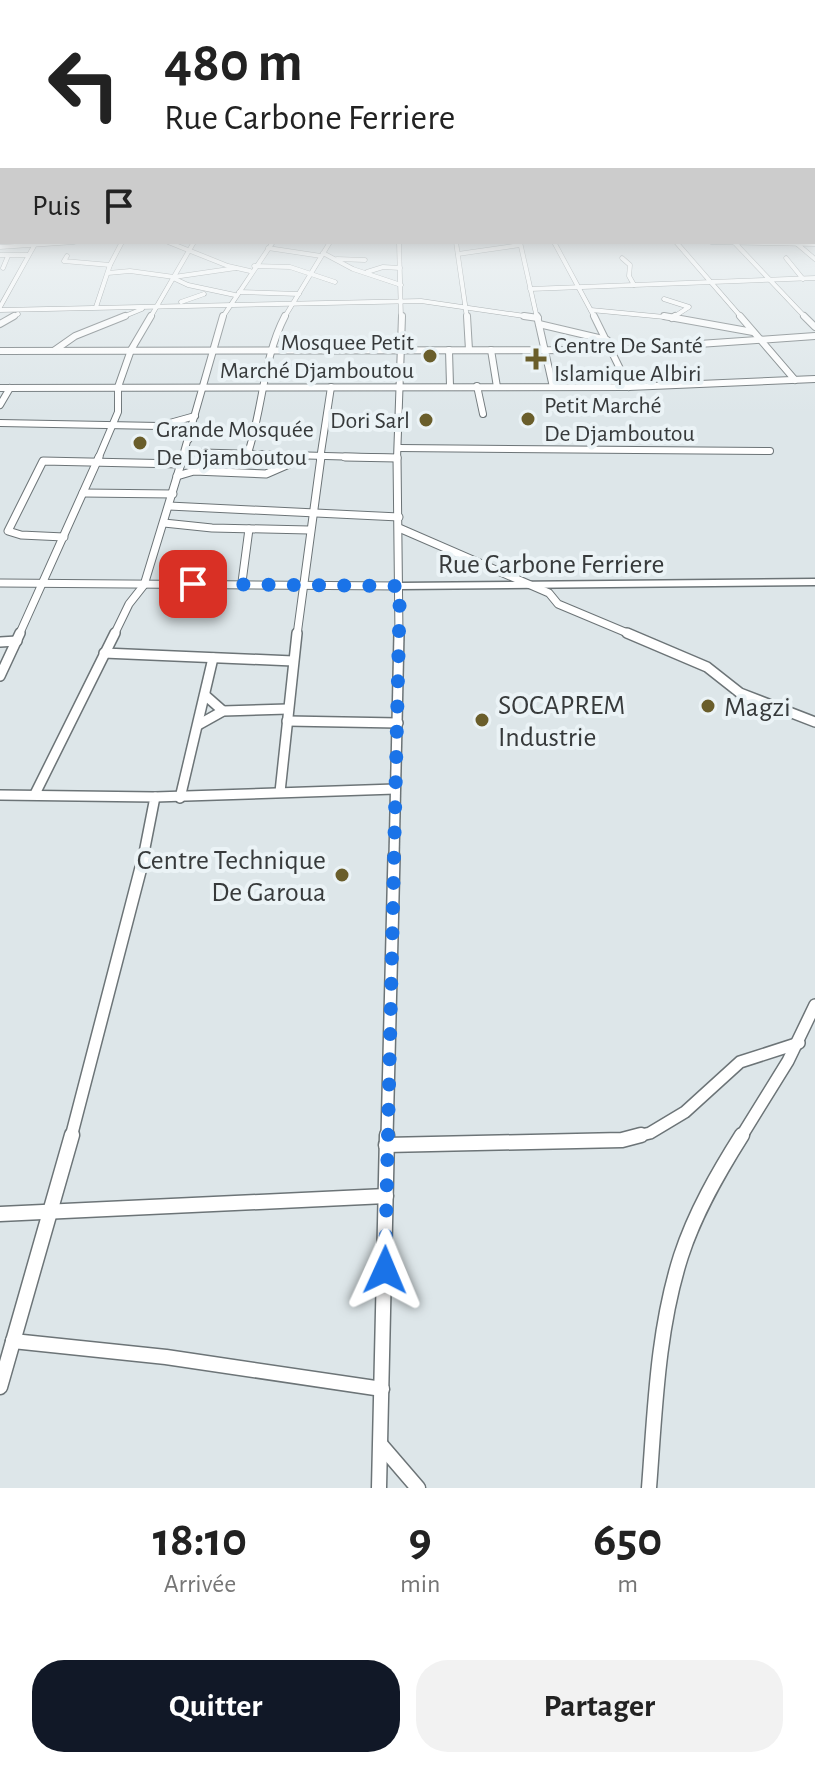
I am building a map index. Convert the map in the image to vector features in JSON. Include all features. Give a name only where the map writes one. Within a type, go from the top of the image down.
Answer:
[{"type":"street","points":[[17,274],[0,308],[432,301],[538,321],[607,340]]},
{"type":"street","points":[[96,307],[107,274]]},
{"type":"street","points":[[152,274],[174,278],[190,286],[237,293],[299,294]]},
{"type":"street","points":[[0,676],[118,412],[118,387],[131,350],[176,274]]},
{"type":"street","points":[[174,278],[196,274]]},
{"type":"street","points":[[35,794],[129,604],[144,585],[189,439],[217,328],[248,274]]},
{"type":"street","points":[[248,453],[265,388],[270,350],[291,304],[311,274]]},
{"type":"street","points":[[312,274],[335,282]]},
{"type":"street","points":[[373,274],[401,285]]},
{"type":"street","points":[[379,1488],[398,723],[400,586],[397,458],[400,274]]},
{"type":"street","points":[[461,274],[469,350]]},
{"type":"street","points":[[527,274],[553,387]]},
{"type":"street","points":[[571,274],[629,387]]},
{"type":"street","points":[[629,274],[634,285]]},
{"type":"street","points":[[704,274],[795,380]]},
{"type":"street","points":[[762,274],[815,327]]},
{"type":"street","points":[[799,274],[803,279]]},
{"type":"street","points":[[530,289],[815,278]]},
{"type":"street","points":[[0,285],[10,286]]},
{"type":"street","points":[[172,305],[204,294]]},
{"type":"street","points":[[664,299],[689,307],[672,318]]},
{"type":"street","points":[[55,350],[75,336],[149,305]]},
{"type":"street","points":[[0,323],[8,309]]},
{"type":"street","points":[[591,310],[643,313],[753,332]]},
{"type":"street","points":[[641,323],[643,313]]},
{"type":"street","points":[[0,323],[18,314]]},
{"type":"street","points":[[0,351],[612,350],[815,336]]},
{"type":"street","points":[[449,350],[450,386]]},
{"type":"street","points":[[491,350],[497,387]]},
{"type":"street","points":[[0,388],[629,387],[815,379]]},
{"type":"street","points":[[477,386],[483,414]]},
{"type":"street","points":[[280,792],[302,584],[331,387]]},
{"type":"street","points":[[0,405],[10,388]]},
{"type":"street","points":[[0,423],[159,426],[195,416]]},
{"type":"street","points":[[159,426],[189,439]]},
{"type":"street","points":[[398,448],[770,451]]},
{"type":"street","points":[[185,452],[397,458]]},
{"type":"street","points":[[177,476],[200,471],[266,474],[310,455]]},
{"type":"street","points":[[64,537],[21,535],[8,531],[43,461],[181,464]]},
{"type":"street","points":[[83,493],[173,494]]},
{"type":"street","points":[[169,506],[399,517]]},
{"type":"street","points":[[164,523],[309,530]]},
{"type":"street","points":[[399,528],[549,593],[558,604],[707,667],[740,693],[815,722]]},
{"type":"street","points":[[242,582],[249,529]]},
{"type":"street","name":"Rue Carbone Ferriere","points":[[0,583],[144,585],[242,582],[400,586],[815,582]]},
{"type":"street","points":[[0,642],[17,641]]},
{"type":"street","points":[[104,653],[293,661]]},
{"type":"street","points":[[180,798],[213,658]]},
{"type":"street","points":[[206,696],[223,711]]},
{"type":"street","points":[[198,725],[223,711],[288,709]]},
{"type":"street","points":[[287,721],[398,723]]},
{"type":"street","points":[[0,795],[180,798],[395,789]]},
{"type":"street","points":[[0,1387],[52,1211],[150,832],[155,797]]},
{"type":"street","points":[[652,1485],[665,1308],[693,1223],[799,1043],[815,1005]]},
{"type":"street","points":[[386,1145],[622,1140],[650,1133],[685,1112],[740,1062],[799,1043]]},
{"type":"street","points":[[0,1214],[386,1196]]},
{"type":"street","points":[[13,1341],[166,1357],[382,1389]]},
{"type":"street","points":[[381,1445],[418,1488]]},
{"type":"place","name":"Mosquee Petit Marché Djamboutou","points":[[430,356]]},
{"type":"place","name":"Centre De Santé Islamique Albiri","points":[[536,359]]},
{"type":"place","name":"Petit Marché De Djamboutou","points":[[528,419]]},
{"type":"place","name":"Dori Sarl","points":[[426,420]]},
{"type":"place","name":"Grande Mosquée De Djamboutou","points":[[140,443]]},
{"type":"place","name":"Magzi","points":[[708,706]]},
{"type":"place","name":"SOCAPREM Industrie","points":[[482,720]]},
{"type":"place","name":"Centre Technique De Garoua","points":[[342,875]]},
{"type":"route","points":[[193,584],[242,582],[400,586],[387,1052],[385,1270]]}]
